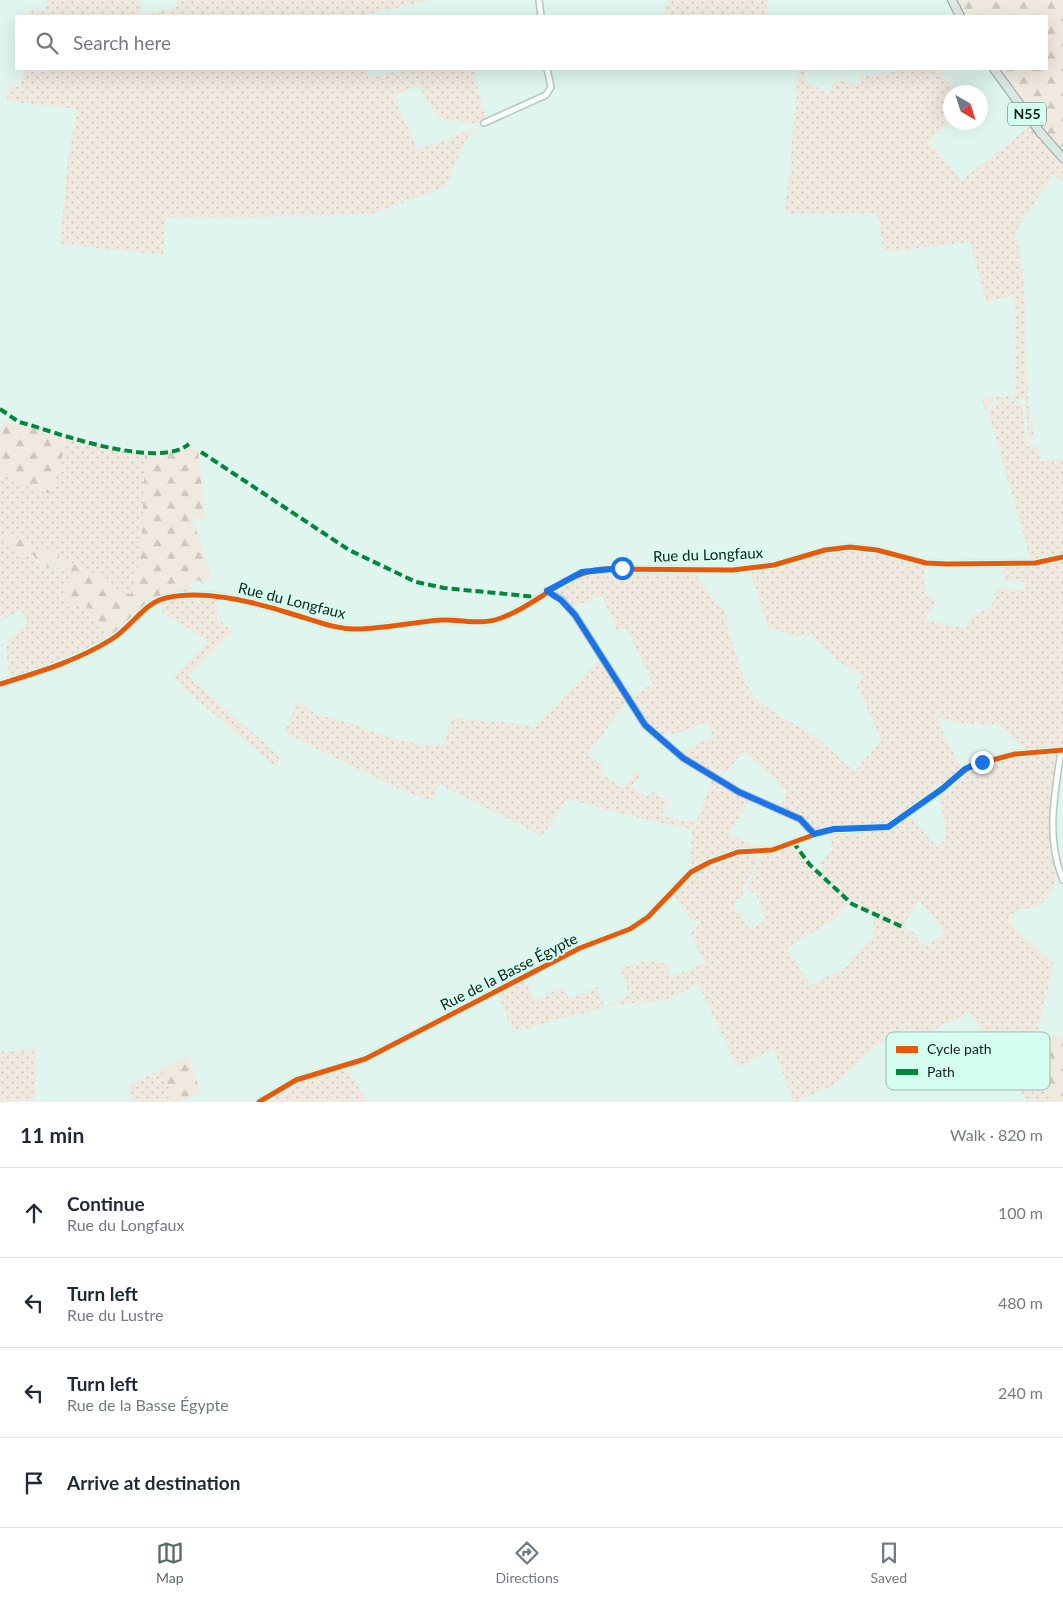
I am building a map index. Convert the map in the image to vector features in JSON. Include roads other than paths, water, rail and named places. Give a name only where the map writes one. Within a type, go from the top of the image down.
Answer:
[{"type":"main road","points":[[952,0],[960,15]]},
{"type":"main road","name":"N55","points":[[995,70],[1040,132],[1063,158]]},
{"type":"street","points":[[539,0],[541,15]]},
{"type":"street","points":[[484,123],[546,95],[551,87],[547,70]]},
{"type":"street","name":"Rue du Longfaux","points":[[0,684],[62,665],[82,655],[123,631],[158,601],[169,597],[195,596],[235,599],[263,605],[333,626],[355,629],[440,620],[489,622],[512,613],[566,579],[595,570],[754,568],[774,565],[838,548],[864,548],[926,563],[947,564],[1036,563],[1063,557]]},
{"type":"street","points":[[547,591],[561,600],[575,615],[645,725],[683,758],[739,792],[800,819],[814,834]]},
{"type":"street","points":[[1062,750],[1054,793],[1052,839],[1063,880]]},
{"type":"street","name":"Rue de la Basse Égypte","points":[[259,1102],[296,1080],[365,1059],[580,948],[630,929],[648,917],[691,872],[703,865],[738,852],[772,850],[814,834],[834,829],[888,827],[942,789],[970,766],[1015,754],[1062,750]]}]
